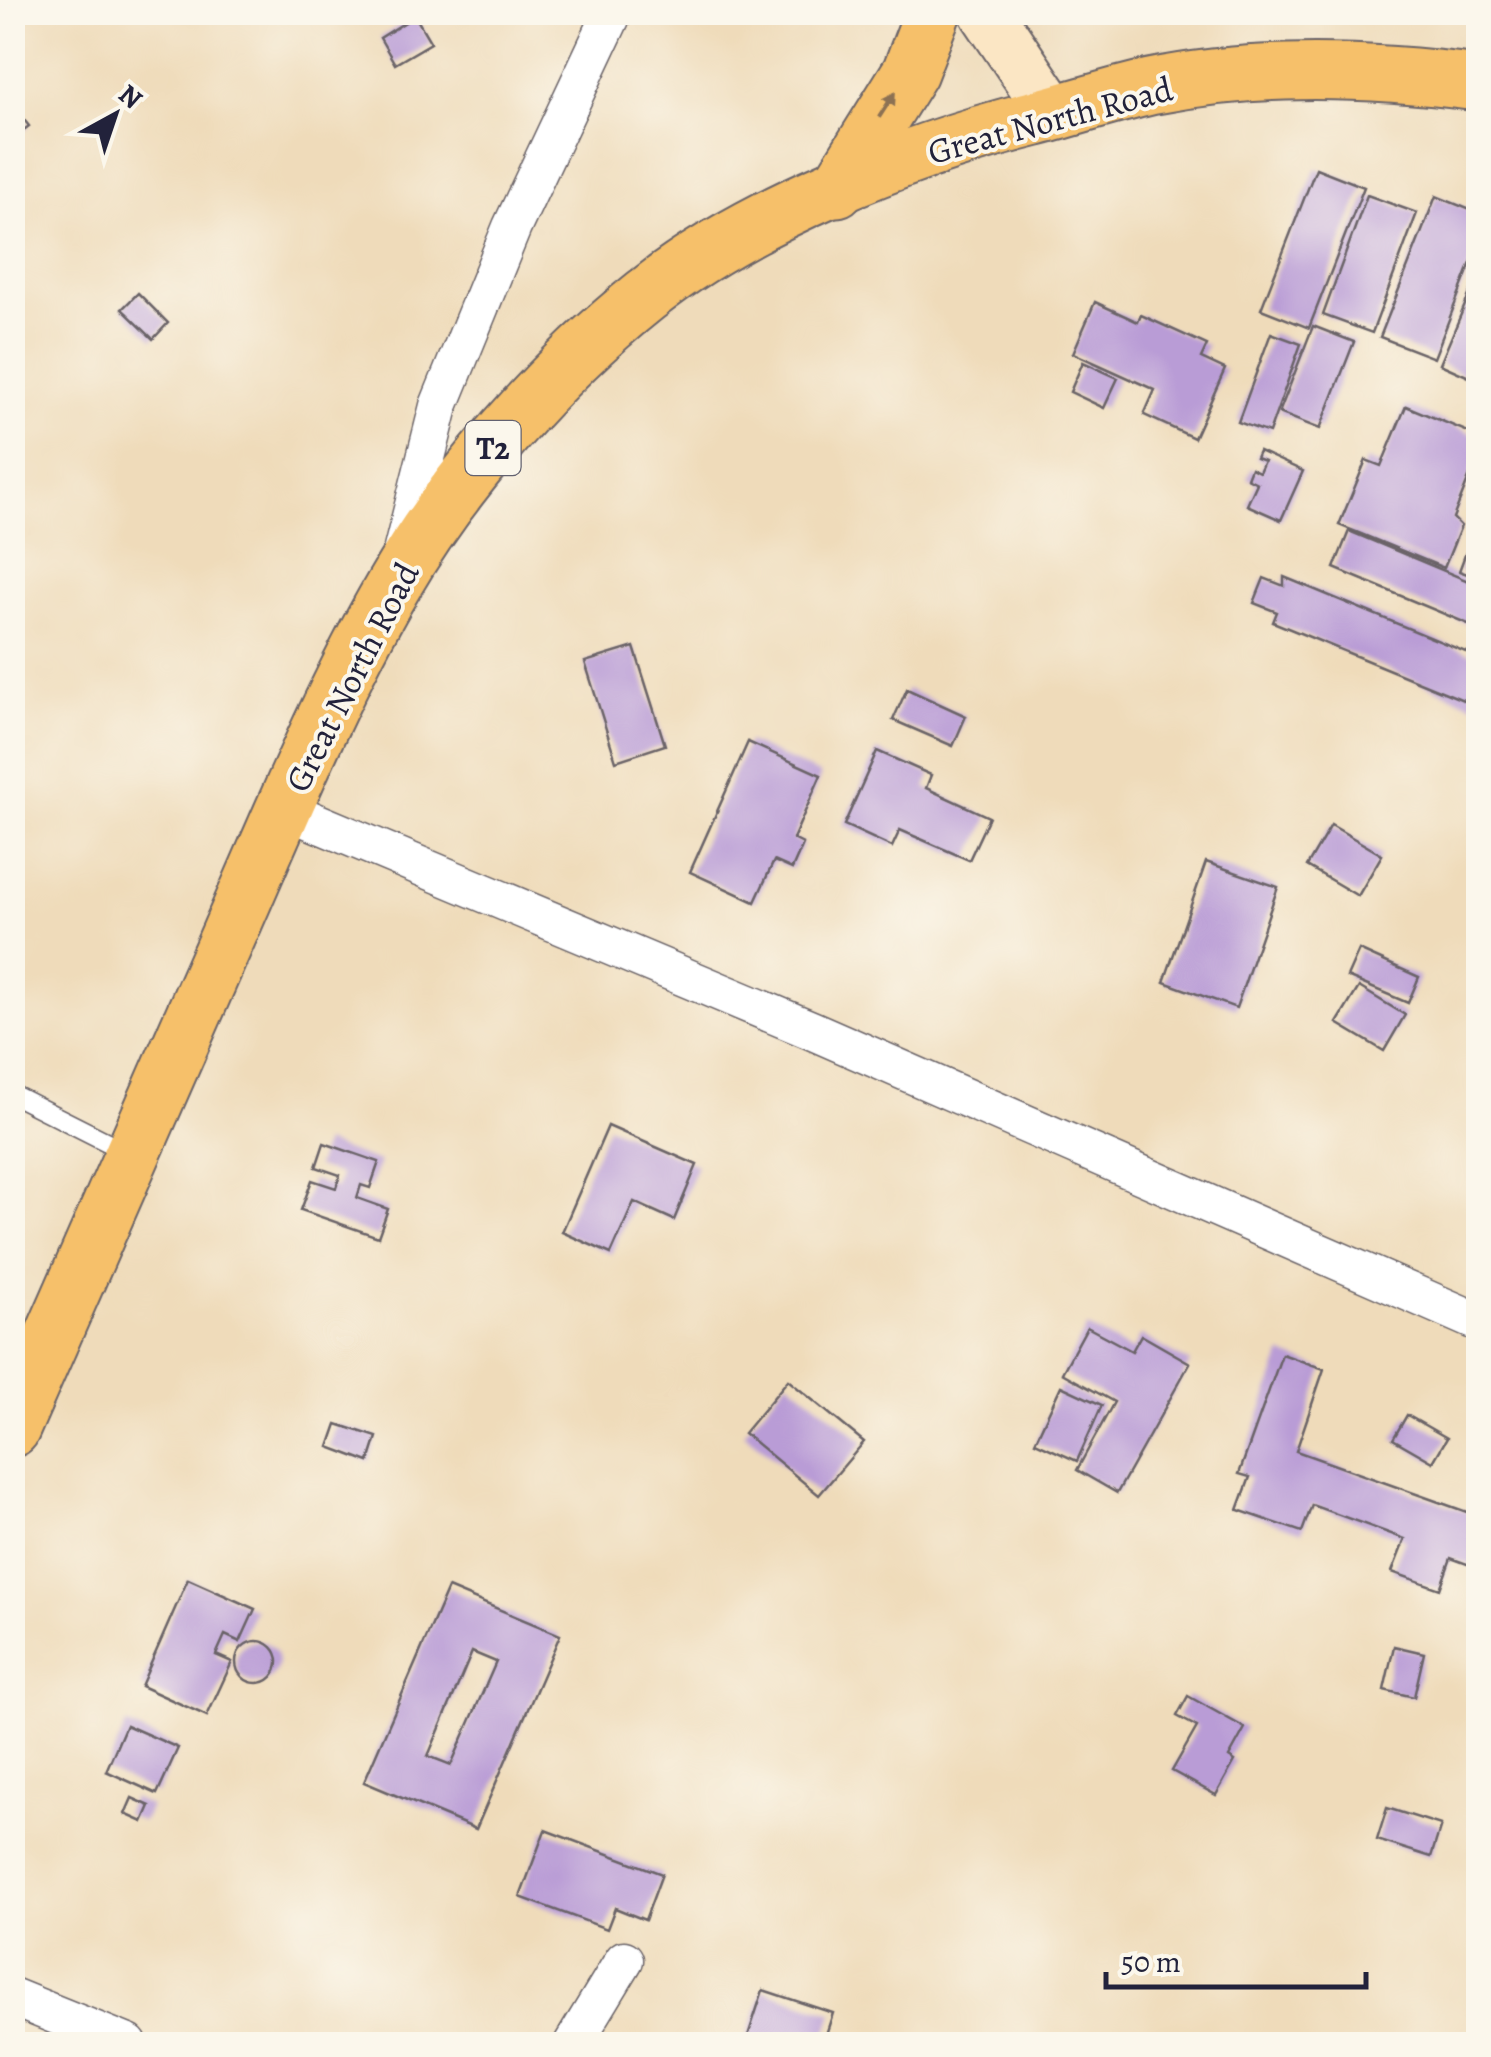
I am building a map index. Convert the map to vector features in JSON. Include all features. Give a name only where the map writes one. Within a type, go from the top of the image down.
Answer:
[{"type":"highway","points":[[837,189],[910,72],[933,12]]},
{"type":"highway","name":"Great North Road","points":[[12,1428],[284,809],[394,584],[478,465],[567,370],[646,295],[747,230],[958,138],[1153,86],[1260,76],[1392,72],[1478,83]]},
{"type":"main road","points":[[986,12],[1054,113]]},
{"type":"street","points":[[394,584],[438,406],[512,227],[612,12]]},
{"type":"street","points":[[284,809],[811,1030],[1478,1322]]},
{"type":"street","points":[[573,2044],[624,1960]]},
{"type":"street","points":[[12,1997],[128,2044]]},
{"type":"lane","points":[[12,1094],[132,1154]]},
{"type":"building","points":[[415,16],[431,43],[395,64],[380,38]]},
{"type":"building","points":[[12,105],[29,126],[12,139]]},
{"type":"building","points":[[1316,168],[1364,187],[1309,328],[1261,309]]},
{"type":"building","points":[[1367,195],[1417,213],[1372,333],[1323,315]]},
{"type":"building","points":[[1436,196],[1478,213],[1478,245],[1434,358],[1380,337]]},
{"type":"building","points":[[1478,274],[1478,381],[1440,364]]},
{"type":"building","points":[[138,293],[168,323],[153,339],[122,309]]},
{"type":"building","points":[[1095,302],[1138,322],[1141,315],[1207,345],[1201,358],[1225,369],[1194,438],[1144,415],[1155,390],[1073,353]]},
{"type":"building","points":[[1313,326],[1354,342],[1320,429],[1279,413]]},
{"type":"building","points":[[1271,333],[1301,344],[1269,433],[1238,422]]},
{"type":"building","points":[[1083,362],[1118,378],[1104,408],[1070,392]]},
{"type":"building","points":[[1406,406],[1478,436],[1478,455],[1453,518],[1461,526],[1444,568],[1339,525],[1366,460],[1381,466]]},
{"type":"building","points":[[1259,451],[1303,471],[1281,520],[1247,505],[1257,483],[1247,478],[1251,468],[1259,472],[1264,461],[1256,458]]},
{"type":"building","points":[[1478,520],[1478,578],[1459,571]]},
{"type":"building","points":[[1349,531],[1478,585],[1478,628],[1334,568]]},
{"type":"building","points":[[1284,577],[1478,657],[1478,692],[1473,704],[1273,622],[1277,612],[1254,603],[1264,578],[1284,586]]},
{"type":"building","points":[[634,647],[665,745],[616,761],[585,662]]},
{"type":"building","points":[[907,689],[966,716],[953,746],[893,720]]},
{"type":"building","points":[[748,742],[821,775],[793,839],[803,844],[792,869],[774,861],[755,902],[690,872]]},
{"type":"building","points":[[877,751],[931,775],[926,788],[989,817],[969,860],[900,830],[892,847],[844,825]]},
{"type":"building","points":[[1331,825],[1382,855],[1358,896],[1307,866]]},
{"type":"building","points":[[1206,862],[1278,887],[1236,1008],[1164,982]]},
{"type":"building","points":[[1359,950],[1419,977],[1408,1003],[1347,977]]},
{"type":"building","points":[[1359,987],[1405,1015],[1384,1051],[1337,1023]]},
{"type":"building","points":[[608,1126],[697,1165],[674,1220],[634,1202],[611,1254],[562,1232]]},
{"type":"building","points":[[324,1143],[379,1162],[370,1188],[361,1185],[357,1198],[388,1209],[378,1237],[301,1210],[312,1180],[336,1188],[340,1175],[316,1167]]},
{"type":"building","points":[[1087,1327],[1132,1351],[1141,1335],[1190,1363],[1117,1493],[1077,1470],[1114,1402],[1062,1373]]},
{"type":"building","points":[[1282,1354],[1324,1369],[1296,1451],[1478,1516],[1478,1568],[1451,1558],[1440,1589],[1392,1572],[1405,1539],[1312,1505],[1302,1532],[1238,1510],[1250,1477],[1239,1474]]},
{"type":"building","points":[[788,1380],[864,1442],[819,1495],[744,1433]]},
{"type":"building","points":[[1061,1386],[1102,1405],[1077,1461],[1035,1442]]},
{"type":"building","points":[[1407,1415],[1447,1438],[1433,1462],[1393,1439]]},
{"type":"building","points":[[337,1424],[377,1437],[369,1462],[329,1447]]},
{"type":"building","points":[[188,1579],[255,1609],[240,1642],[225,1635],[216,1655],[232,1662],[207,1716],[141,1686]]},
{"type":"building","points":[[448,1588],[560,1635],[476,1829],[364,1782]],"holes":[[[472,1652],[496,1662],[451,1765],[428,1756]]]},
{"type":"building","points":[[257,1641],[272,1647],[278,1662],[272,1677],[257,1683],[242,1677],[236,1662],[242,1647]]},
{"type":"building","points":[[1394,1646],[1424,1653],[1414,1697],[1384,1690]]},
{"type":"building","points":[[1188,1696],[1245,1728],[1229,1757],[1235,1761],[1216,1795],[1172,1771],[1197,1727],[1177,1716]]},
{"type":"building","points":[[126,1725],[178,1748],[157,1794],[106,1771]]},
{"type":"building","points":[[132,1798],[150,1806],[143,1822],[125,1814]]},
{"type":"building","points":[[1387,1808],[1441,1825],[1431,1857],[1377,1840]]},
{"type":"building","points":[[545,1830],[662,1874],[645,1920],[615,1908],[607,1929],[520,1897]]},
{"type":"building","points":[[763,1990],[833,2013],[823,2044],[764,2044],[747,2039]]}]
